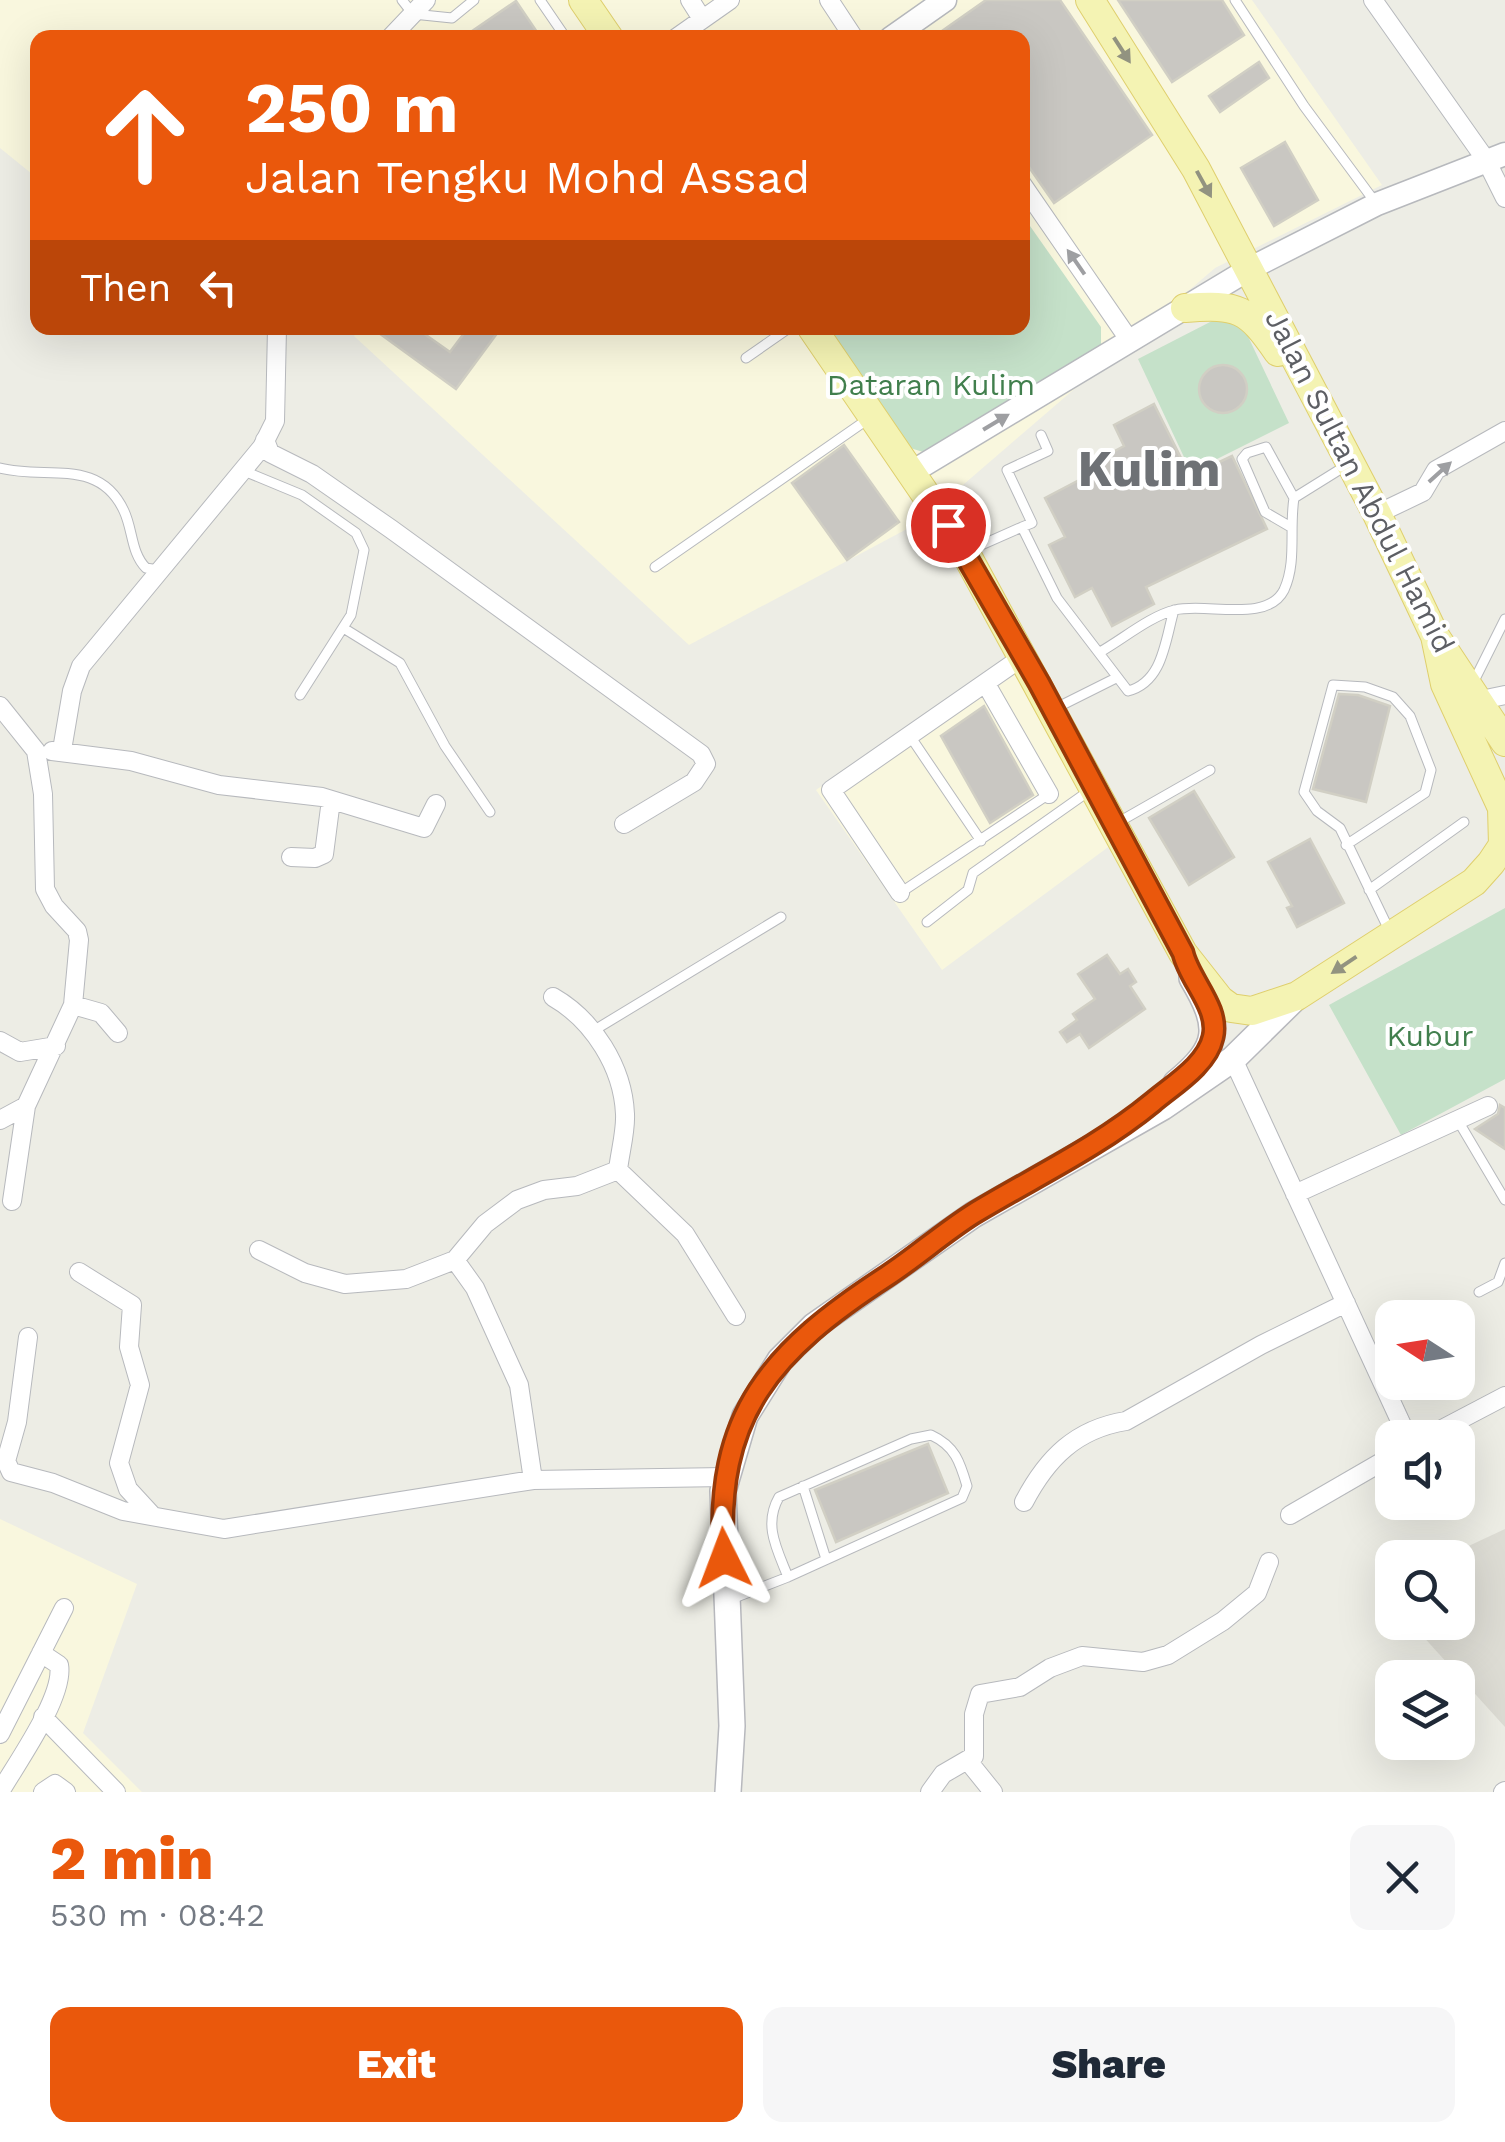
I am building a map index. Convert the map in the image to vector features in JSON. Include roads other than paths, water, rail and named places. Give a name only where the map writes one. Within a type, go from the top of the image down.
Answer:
[{"type":"main road","points":[[583,0],[598,30]]},
{"type":"main road","name":"Jalan Sultan Abdul Hamid","points":[[1090,0],[1155,100],[1251,268],[1378,514],[1435,636],[1485,694],[1505,742]]},
{"type":"main road","points":[[1185,308],[1227,306],[1247,314],[1313,394]]},
{"type":"main road","points":[[817,335],[966,552],[1183,953],[1220,1000],[1231,1008],[1252,1012],[1298,996]]},
{"type":"main road","points":[[1435,636],[1445,684],[1502,808],[1503,845],[1474,882]]},
{"type":"main road","points":[[728,1792],[732,1726],[722,1532],[725,1476],[745,1416],[780,1360],[814,1326],[973,1215],[1163,1107],[1233,1059],[1298,996],[1474,882],[1505,874]]},
{"type":"main road","points":[[1121,1128],[1196,1065],[1213,1039],[1212,1017],[1186,969],[1183,953]]},
{"type":"street","points":[[690,0],[702,19]]},
{"type":"street","points":[[687,30],[730,0]]},
{"type":"street","points":[[829,0],[849,30]]},
{"type":"street","points":[[917,30],[946,0]]},
{"type":"street","points":[[1373,0],[1496,157],[1505,198]]},
{"type":"street","points":[[396,30],[414,5]]},
{"type":"street","points":[[912,472],[1251,268],[1377,204],[1496,157]]},
{"type":"street","points":[[1030,196],[1130,341]]},
{"type":"street","points":[[62,750],[72,691],[81,666],[264,443],[275,421],[277,335]]},
{"type":"street","points":[[1378,514],[1423,492],[1436,470],[1505,431]]},
{"type":"street","points":[[264,443],[270,453],[312,474],[392,529],[701,754],[706,764],[697,777],[624,824]]},
{"type":"street","points":[[900,893],[831,790],[1024,656]]},
{"type":"street","points":[[986,684],[1049,794]]},
{"type":"street","points":[[0,706],[36,752],[43,794],[44,889],[77,930],[73,1005],[26,1106],[12,1201]]},
{"type":"street","points":[[36,752],[62,750],[131,761],[219,784],[331,800],[424,828],[436,804]]},
{"type":"street","points":[[291,857],[315,858],[324,854],[331,800]]},
{"type":"street","points":[[553,997],[572,1008],[593,1032],[621,1082],[626,1118],[618,1170]]},
{"type":"street","points":[[73,1005],[100,1013],[118,1033]]},
{"type":"street","points":[[0,1042],[20,1052],[56,1046]]},
{"type":"street","points":[[1233,1059],[1400,1420]]},
{"type":"street","points":[[0,1120],[26,1106]]},
{"type":"street","points":[[1295,1194],[1488,1106]]},
{"type":"street","points":[[259,1250],[306,1273],[344,1284],[406,1280],[454,1260],[485,1224],[516,1200],[544,1190],[577,1186],[618,1170]]},
{"type":"street","points":[[618,1170],[684,1234],[736,1316]]},
{"type":"street","points":[[454,1260],[475,1288],[519,1385],[534,1480]]},
{"type":"street","points":[[80,1272],[132,1304],[129,1346],[140,1385],[119,1463],[128,1489],[151,1514]]},
{"type":"street","points":[[1024,1502],[1040,1471],[1068,1443],[1102,1425],[1126,1421],[1346,1304]]},
{"type":"street","points":[[28,1337],[17,1422],[6,1461],[10,1472],[53,1483],[123,1511],[224,1529],[534,1480],[725,1476]]},
{"type":"street","points":[[1460,1420],[1505,1396]]},
{"type":"street","points":[[1290,1515],[1375,1466]]},
{"type":"street","points":[[930,1792],[943,1774],[968,1762],[976,1743],[974,1714],[980,1694],[1020,1687],[1050,1668],[1082,1656],[1142,1662],[1168,1656],[1223,1622],[1257,1594],[1269,1562]]},
{"type":"street","points":[[0,1734],[64,1608]]},
{"type":"street","points":[[0,1792],[43,1717],[61,1674],[60,1665],[41,1653]]},
{"type":"street","points":[[43,1717],[116,1792]]},
{"type":"street","points":[[968,1762],[993,1792]]},
{"type":"street","points":[[44,1790],[55,1784],[66,1792]]},
{"type":"lane","points":[[414,5],[452,18],[474,0]]},
{"type":"lane","points":[[540,0],[561,30]]},
{"type":"lane","points":[[1235,0],[1304,106],[1377,204]]},
{"type":"lane","points":[[746,358],[778,335]]},
{"type":"lane","points":[[654,567],[873,416]]},
{"type":"lane","points":[[966,552],[1032,522],[1008,470],[1048,451],[1041,435]]},
{"type":"lane","points":[[1100,652],[1174,610],[1249,609],[1265,606],[1282,594],[1292,567],[1289,526],[1294,498],[1266,447],[1247,453],[1242,459],[1265,512],[1289,526]]},
{"type":"lane","points":[[1294,498],[1349,464]]},
{"type":"lane","points":[[0,468],[75,472],[104,482],[121,504],[132,528],[138,560],[146,568],[161,570]]},
{"type":"lane","points":[[244,470],[293,490],[356,532],[364,550],[352,616],[300,694]]},
{"type":"lane","points":[[1022,527],[1058,598],[1128,691],[1140,688],[1154,676],[1174,610]]},
{"type":"lane","points":[[1485,694],[1505,619]]},
{"type":"lane","points":[[345,628],[400,663],[445,746],[490,812]]},
{"type":"lane","points":[[1054,710],[1116,678]]},
{"type":"lane","points":[[1346,846],[1425,793],[1431,770],[1410,716],[1394,697],[1333,684],[1304,792],[1317,810],[1340,828],[1346,846],[1391,934]]},
{"type":"lane","points":[[910,736],[981,841]]},
{"type":"lane","points":[[1116,824],[1210,770]]},
{"type":"lane","points":[[926,922],[968,890],[972,873],[1096,787]]},
{"type":"lane","points":[[900,893],[1049,794]]},
{"type":"lane","points":[[1369,890],[1464,822]]},
{"type":"lane","points":[[593,1032],[781,917]]},
{"type":"lane","points":[[1457,1119],[1505,1200]]},
{"type":"lane","points":[[1480,1292],[1498,1282],[1505,1263]]},
{"type":"lane","points":[[726,1601],[788,1576],[962,1498],[968,1486],[948,1443],[931,1436],[911,1439],[779,1497],[772,1509],[770,1531],[788,1576]]},
{"type":"lane","points":[[802,1486],[826,1559]]},
{"type":"district","name":"Kulim","points":[[1149,468]]},
{"type":"park label","name":"Dataran Kulim","points":[[931,384]]},
{"type":"park label","name":"Kubur","points":[[1430,1035]]}]
